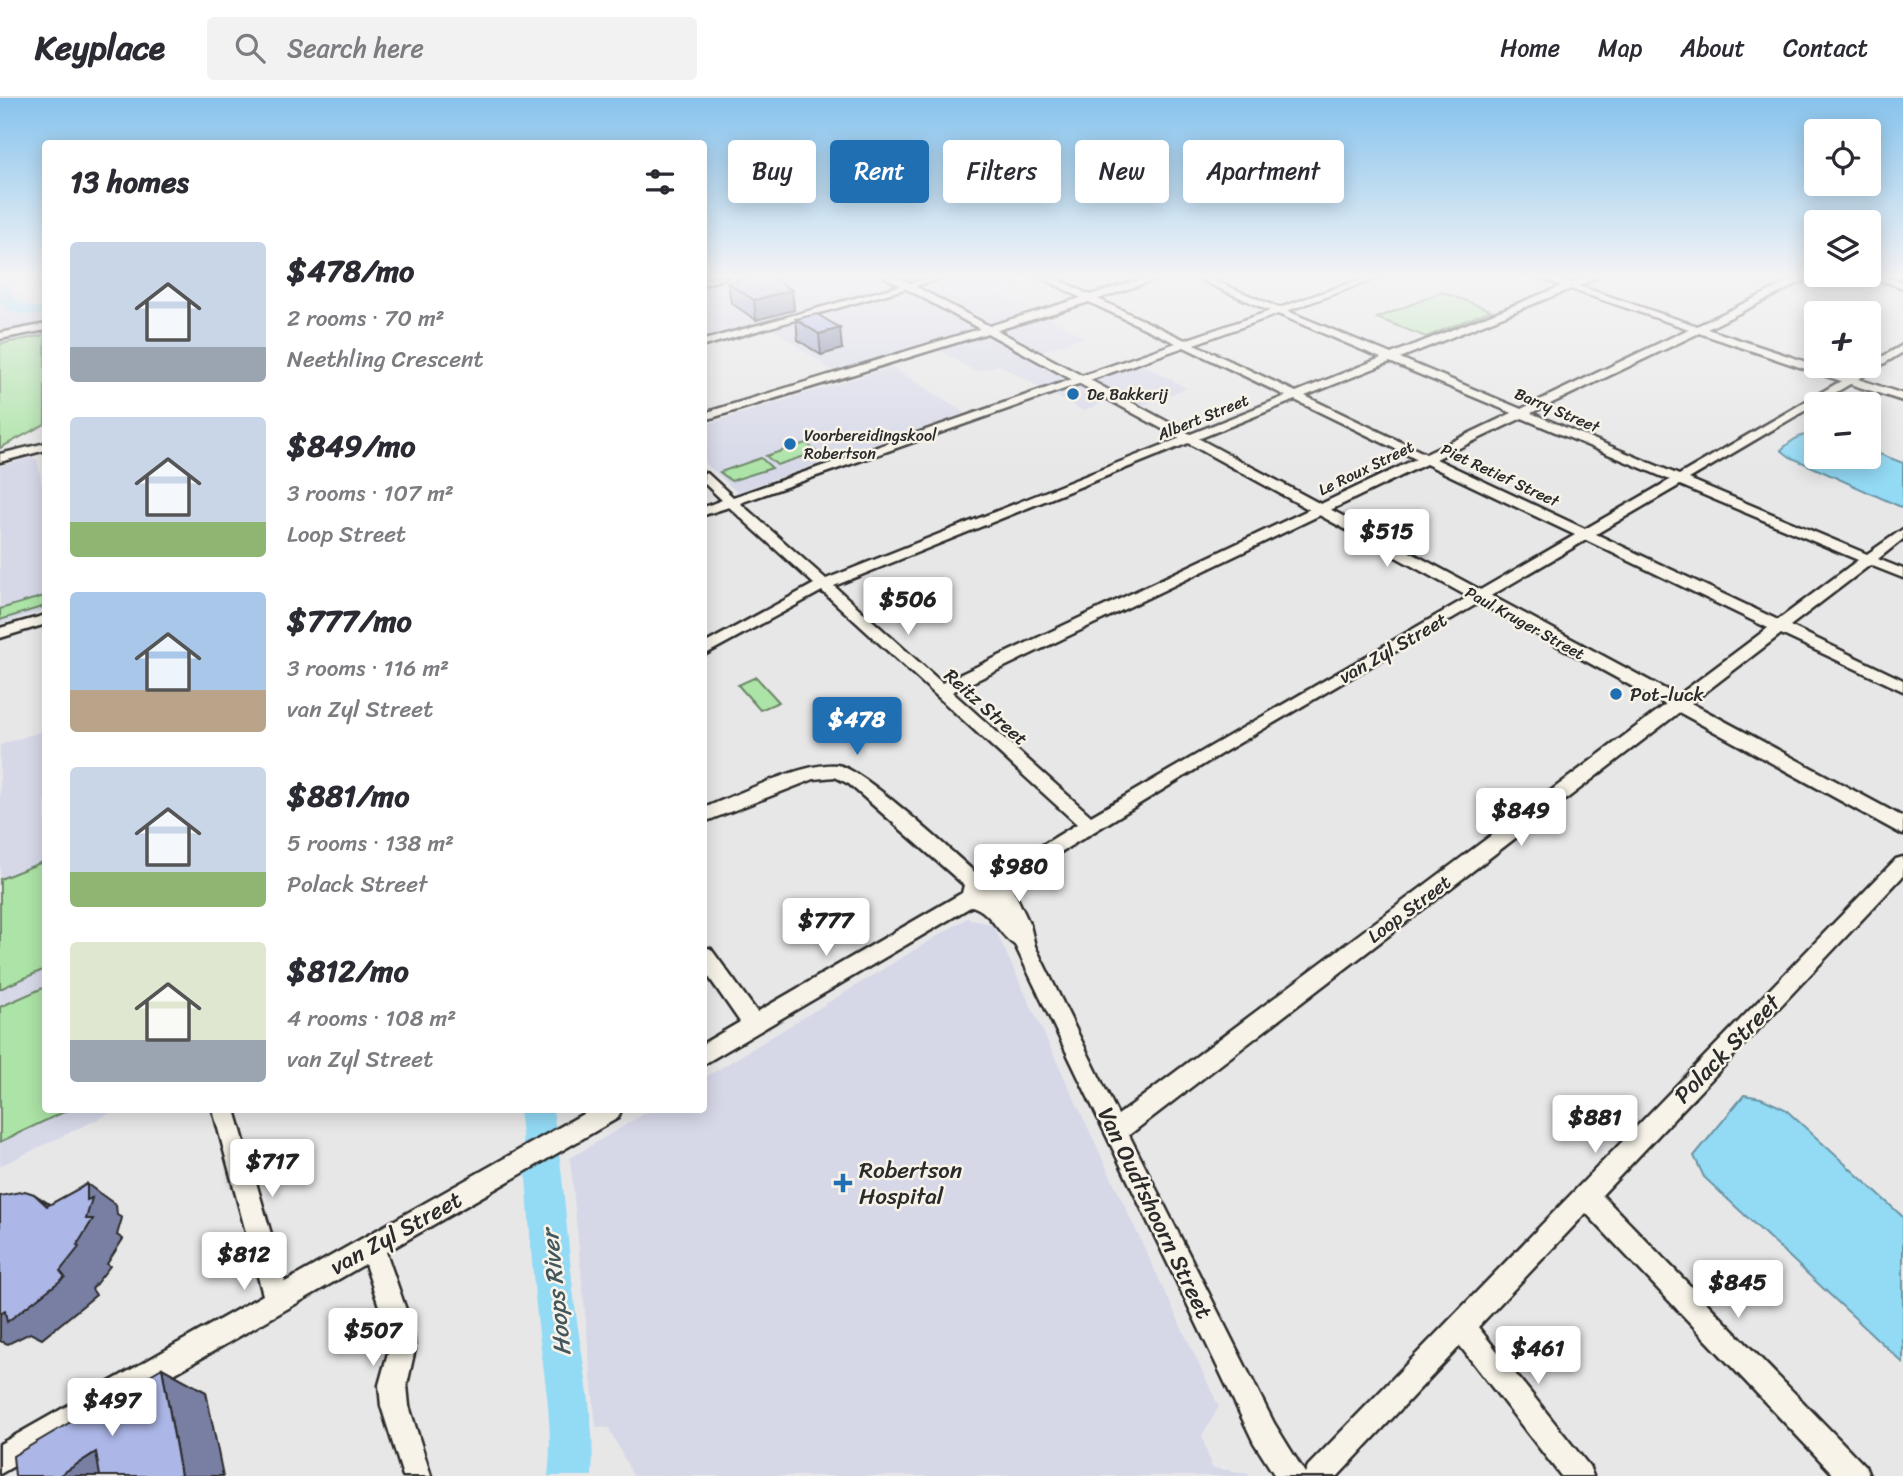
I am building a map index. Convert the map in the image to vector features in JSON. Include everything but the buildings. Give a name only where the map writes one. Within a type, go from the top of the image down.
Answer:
[{"type":"street","points":[[707,416],[949,341]]},
{"type":"street","name":"Paul Kruger Street","points":[[1007,341],[1903,827]]},
{"type":"street","name":"Piet Retief Street","points":[[1178,341],[1903,685]]},
{"type":"street","points":[[707,510],[1192,341]]},
{"type":"street","name":"Barry Street","points":[[1353,341],[1903,574]]},
{"type":"street","name":"Albert Street","points":[[707,648],[782,606],[825,586],[1433,341]]},
{"type":"street","name":"Le Roux Street","points":[[940,691],[1675,341]]},
{"type":"street","points":[[1733,341],[1903,398]]},
{"type":"street","name":"van Zyl Street","points":[[707,1052],[984,889],[1088,824],[1587,535],[1903,348]]},
{"type":"street","points":[[0,458],[42,447]]},
{"type":"street","name":"Reitz Street","points":[[707,480],[1088,824]]},
{"type":"street","name":"Loop Street","points":[[1115,1131],[1903,533]]},
{"type":"street","points":[[0,633],[42,620]]},
{"type":"street","name":"Van Oudtshoorn Street","points":[[707,813],[812,773],[837,771],[855,780],[984,889],[1025,946],[1264,1433],[1292,1476]]},
{"type":"street","name":"Polack Street","points":[[1318,1476],[1903,864]]},
{"type":"street","points":[[707,959],[754,1024]]},
{"type":"street","points":[[225,1113],[277,1300]]},
{"type":"street","name":"van Zyl Street","points":[[0,1460],[605,1113]]},
{"type":"street","points":[[1586,1196],[1855,1476]]},
{"type":"street","points":[[372,1248],[400,1330],[402,1349],[393,1385],[395,1406],[417,1476]]},
{"type":"street","points":[[1460,1325],[1579,1476]]},
{"type":"shaded area","points":[[789,341],[1072,341],[1033,354],[1079,381],[1136,361],[1187,388],[1129,411],[1110,400],[1083,411],[999,365],[976,372],[931,346],[839,375]]},
{"type":"shaded area","name":"Voorbereidingskool Robertson","points":[[892,367],[965,413],[737,492],[707,465],[707,424]]},
{"type":"shaded area","points":[[30,458],[37,459],[42,485],[42,611],[0,624],[0,466]]},
{"type":"shaded area","points":[[42,731],[42,1113],[111,1113],[0,1166],[0,745]]},
{"type":"shaded area","name":"Robertson Hospital","points":[[967,918],[993,925],[1219,1407],[1202,1436],[1212,1468],[1249,1473],[1248,1476],[633,1476],[609,1428],[596,1427],[570,1158],[645,1113],[707,1113],[707,1076]]},
{"type":"green space","points":[[42,341],[42,426],[0,448],[0,344]]},
{"type":"green space","points":[[806,443],[817,452],[777,465],[766,456]]},
{"type":"green space","points":[[761,458],[772,468],[731,481],[720,472]]},
{"type":"green space","points":[[42,597],[42,607],[0,620],[0,609]]},
{"type":"green space","points":[[756,677],[779,702],[760,710],[738,685]]},
{"type":"green space","points":[[42,862],[42,970],[0,989],[0,879]]},
{"type":"green space","points":[[42,988],[42,1113],[62,1113],[0,1142],[0,1007]]},
{"type":"water","points":[[1804,436],[1804,463],[1781,450]]},
{"type":"water","points":[[1881,455],[1903,463],[1903,508],[1817,469],[1881,469]]},
{"type":"water","points":[[1744,1095],[1761,1098],[1785,1109],[1903,1217],[1903,1363],[1704,1177],[1694,1156]]},
{"type":"waterway","name":"Hoops River","points":[[536,1113],[546,1178],[555,1304],[573,1445],[570,1476]]},
{"type":"place","name":"De Bakkerij","points":[[1073,394]]},
{"type":"place","name":"Voorbereidingskool Robertson","points":[[790,444]]},
{"type":"place","name":"Pot-luck","points":[[1616,694]]},
{"type":"place","name":"Robertson Hospital","points":[[843,1183]]}]
